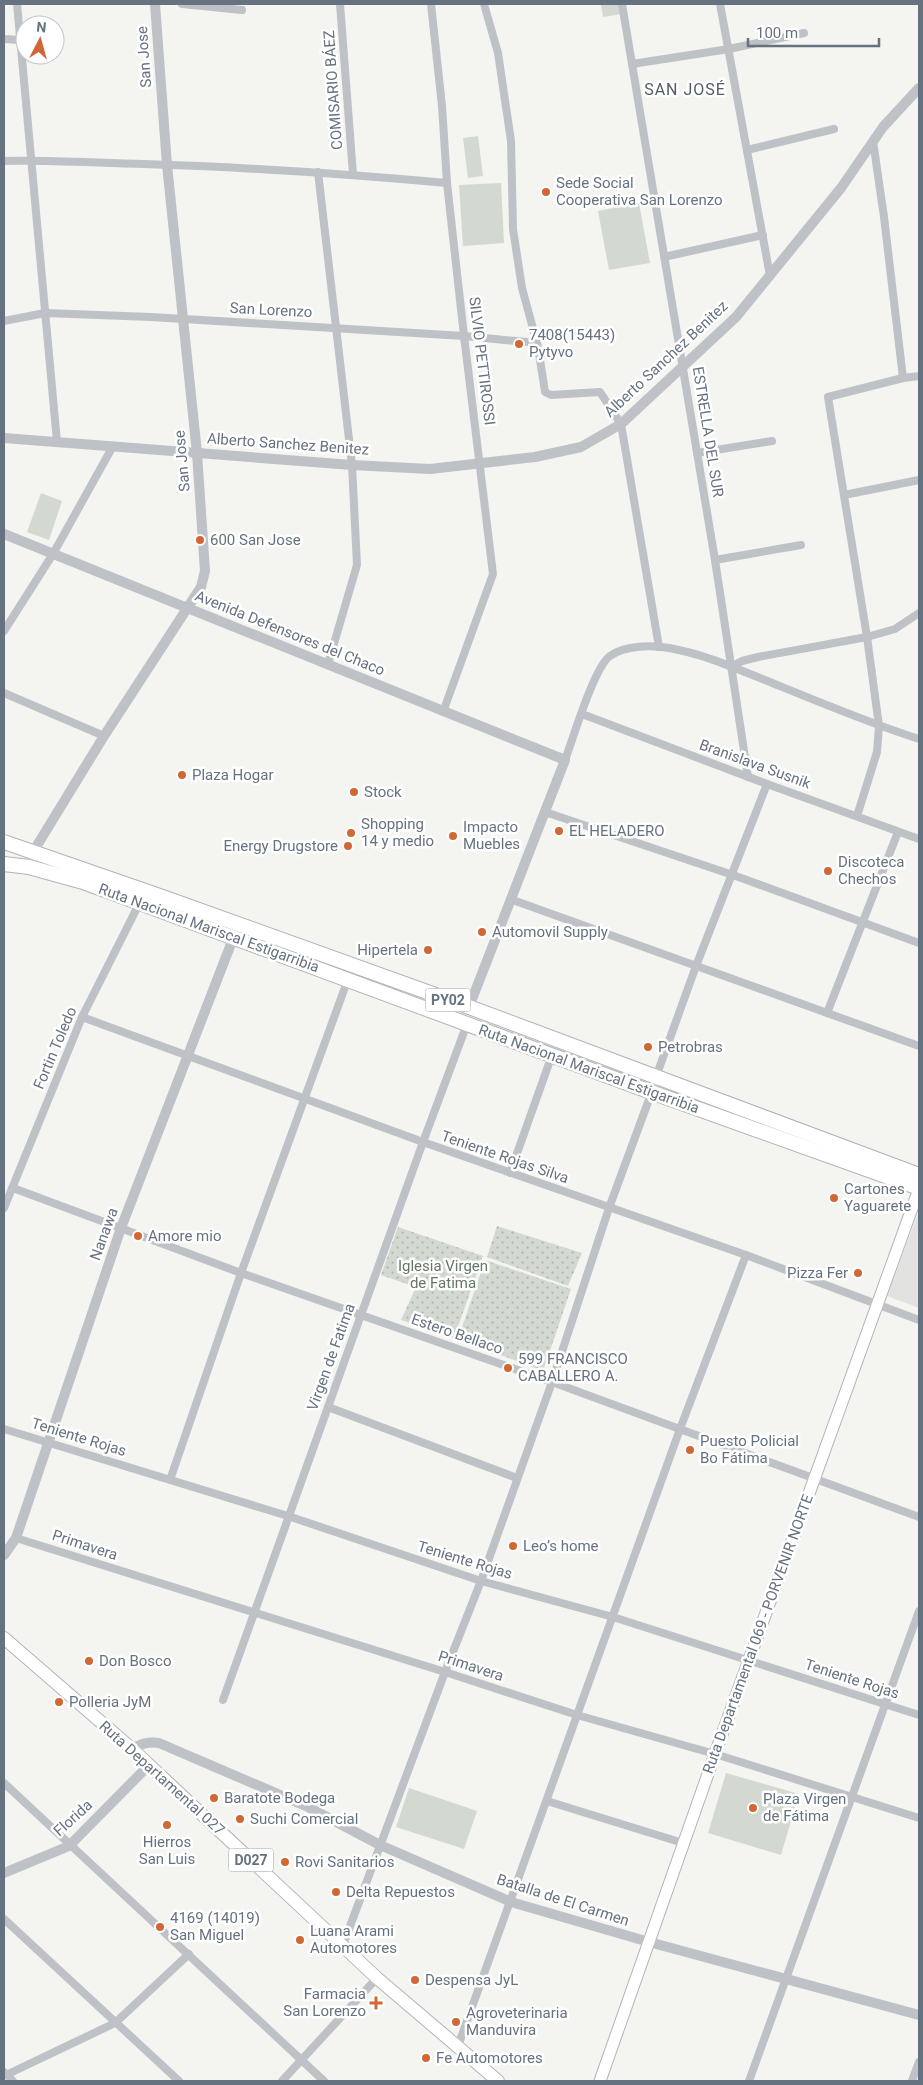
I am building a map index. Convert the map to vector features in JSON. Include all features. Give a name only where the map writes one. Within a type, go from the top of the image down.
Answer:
[{"type":"highway","name":"PY02","points":[[4,842],[33,852]]},
{"type":"highway","name":"Ruta Nacional Mariscal Estigarribia","points":[[33,852],[236,930],[348,979],[919,1189]]},
{"type":"highway","name":"Ruta Nacional Mariscal Estigarribia","points":[[4,864],[29,867],[82,882],[140,902],[236,930],[469,1007],[919,1175]]},
{"type":"main road","name":"Ruta Departamental 069 - PORVENIR NORTE","points":[[600,2081],[714,1754],[750,1661],[919,1189]]},
{"type":"main road","name":"Ruta Departamental 027","points":[[4,1638],[132,1749],[377,1978],[498,2081]]},
{"type":"street","name":"San Jose","points":[[29,867],[33,852],[104,736],[201,587],[205,571],[197,453],[167,165],[155,4]]},
{"type":"street","points":[[182,4],[242,10]]},
{"type":"street","name":"COMISARIO BÁEZ","points":[[340,4],[353,174]]},
{"type":"street","name":"SILVIO PETTIROSSI","points":[[431,4],[442,106],[447,183],[493,574],[443,712]]},
{"type":"street","points":[[484,4],[498,53],[511,142],[513,229],[522,288],[537,343],[545,392],[551,395],[600,392],[621,424],[659,647]]},
{"type":"street","name":"ESTRELLA DEL SUR","points":[[622,4],[715,560],[748,777]]},
{"type":"street","points":[[720,4],[770,276]]},
{"type":"street","points":[[632,64],[729,49],[804,33]]},
{"type":"street","points":[[22,65],[57,442]]},
{"type":"street","name":"Alberto Sanchez Benitez","points":[[4,438],[430,468],[535,457],[581,447],[621,424],[736,318],[841,188],[895,113],[919,88]]},
{"type":"street","points":[[747,150],[834,129]]},
{"type":"street","points":[[873,141],[903,378]]},
{"type":"street","points":[[4,161],[31,160],[318,172],[447,183]]},
{"type":"street","points":[[318,172],[352,464],[357,565],[328,664]]},
{"type":"street","points":[[664,256],[763,236]]},
{"type":"street","name":"San Lorenzo","points":[[4,321],[45,313],[182,318],[464,336],[537,343]]},
{"type":"street","points":[[856,816],[877,752],[879,726],[867,637],[828,397],[903,378],[919,376]]},
{"type":"street","points":[[697,453],[772,440]]},
{"type":"street","points":[[4,631],[52,554],[114,446]]},
{"type":"street","points":[[844,495],[919,480]]},
{"type":"street","name":"Avenida Defensores del Chaco","points":[[4,534],[565,760]]},
{"type":"street","points":[[715,560],[800,545]]},
{"type":"street","points":[[731,666],[758,657],[867,637],[895,629],[919,613]]},
{"type":"street","points":[[469,1007],[598,670],[609,656],[624,650],[659,647],[690,652],[731,666],[879,726],[919,739]]},
{"type":"street","points":[[4,693],[104,736]]},
{"type":"street","name":"Branislava Susnik","points":[[582,714],[919,839]]},
{"type":"street","points":[[343,1945],[481,1580],[552,1382],[609,1208],[656,1077],[696,966],[767,784]]},
{"type":"street","points":[[545,812],[733,875],[919,943]]},
{"type":"street","points":[[827,1012],[898,832]]},
{"type":"street","points":[[510,899],[919,1046]]},
{"type":"street","name":"Fortin Toledo","points":[[4,1208],[82,1017],[140,902]]},
{"type":"street","name":"Nanawa","points":[[4,1555],[16,1538],[121,1228],[236,930]]},
{"type":"street","points":[[170,1480],[241,1273],[348,979]]},
{"type":"street","name":"Teniente Rojas Silva","points":[[82,1017],[422,1142],[746,1255],[919,1320]]},
{"type":"street","name":"Virgen de Fatima","points":[[223,1700],[422,1142],[467,1024]]},
{"type":"street","points":[[510,1173],[552,1055]]},
{"type":"street","name":"Estero Bellaco","points":[[13,1188],[241,1273],[552,1382],[919,1517]]},
{"type":"street","points":[[458,2046],[680,1429],[746,1255]]},
{"type":"street","points":[[328,1407],[517,1478]]},
{"type":"street","name":"Teniente Rojas","points":[[4,1429],[288,1516],[481,1580],[613,1617],[919,1715]]},
{"type":"street","name":"Primavera","points":[[16,1538],[577,1715],[714,1754],[919,1818]]},
{"type":"street","points":[[749,2081],[919,1611]]},
{"type":"street","name":"Batalla de El Carmen","points":[[132,1749],[144,1743],[159,1743],[308,1807],[380,1845],[511,1902],[649,1942],[919,2015]]},
{"type":"street","name":"Florida","points":[[4,1873],[70,1846],[149,1765]]},
{"type":"street","points":[[4,1783],[324,2081]]},
{"type":"street","points":[[547,1801],[684,1843]]},
{"type":"street","points":[[4,1919],[180,2081]]},
{"type":"street","points":[[13,2081],[5,2073],[115,2023],[189,1954]]},
{"type":"street","points":[[282,2081],[377,1978]]},
{"type":"street","points":[[912,2081],[919,2062]]},
{"type":"shaded area","points":[[919,1211],[919,1308],[887,1296]]},
{"type":"green space","points":[[601,4],[620,4],[622,14],[603,17]]},
{"type":"green space","points":[[478,136],[483,176],[468,178],[463,138]]},
{"type":"green space","points":[[501,183],[504,243],[463,246],[459,185]]},
{"type":"green space","points":[[639,203],[650,263],[609,270],[598,211]]},
{"type":"green space","points":[[41,493],[62,501],[49,540],[27,532]]},
{"type":"green space","points":[[497,1226],[582,1253],[568,1286],[487,1257]]},
{"type":"green space","name":"Iglesia Virgen de Fatima","points":[[398,1227],[483,1256],[454,1338],[401,1320],[416,1287],[381,1275]]},
{"type":"green space","points":[[485,1260],[571,1289],[543,1371],[458,1339]]},
{"type":"green space","points":[[726,1773],[799,1794],[781,1855],[708,1833]]},
{"type":"green space","points":[[409,1788],[477,1811],[464,1849],[396,1827]]},
{"type":"place","name":"Sede Social Cooperativa San Lorenzo","points":[[546,192]]},
{"type":"place","name":"7408(15443) Pytyvo","points":[[519,344]]},
{"type":"place","name":"600 San Jose","points":[[200,540]]},
{"type":"place","name":"Plaza Hogar","points":[[182,775]]},
{"type":"place","name":"Stock","points":[[354,792]]},
{"type":"place","name":"EL HELADERO","points":[[559,831]]},
{"type":"place","name":"Shopping 14 y medio","points":[[351,833]]},
{"type":"place","name":"Impacto Muebles","points":[[453,836]]},
{"type":"place","name":"Energy Drugstore","points":[[348,846]]},
{"type":"place","name":"Discoteca Chechos","points":[[828,871]]},
{"type":"place","name":"Automovil Supply","points":[[482,932]]},
{"type":"place","name":"Hipertela","points":[[428,950]]},
{"type":"place","name":"Petrobras","points":[[648,1047]]},
{"type":"place","name":"Cartones Yaguarete","points":[[834,1198]]},
{"type":"place","name":"Amore mio","points":[[138,1236]]},
{"type":"place","name":"Pizza Fer","points":[[858,1273]]},
{"type":"place","name":"599 FRANCISCO CABALLERO A.","points":[[508,1368]]},
{"type":"place","name":"Puesto Policial Bo Fátima","points":[[690,1450]]},
{"type":"place","name":"Leo’s home","points":[[513,1546]]},
{"type":"place","name":"Don Bosco","points":[[89,1661]]},
{"type":"place","name":"Polleria JyM","points":[[59,1702]]},
{"type":"place","name":"Baratote Bodega","points":[[214,1798]]},
{"type":"place","name":"Plaza Virgen de Fátima","points":[[753,1808]]},
{"type":"place","name":"Suchi Comercial","points":[[240,1819]]},
{"type":"place","name":"Hierros San Luis","points":[[167,1825]]},
{"type":"place","name":"Rovi Sanitarios","points":[[285,1862]]},
{"type":"place","name":"Delta Repuestos","points":[[336,1892]]},
{"type":"place","name":"4169 (14019) San Miguel","points":[[160,1927]]},
{"type":"place","name":"Luana Arami Automotores","points":[[300,1940]]},
{"type":"place","name":"Despensa JyL","points":[[415,1980]]},
{"type":"place","name":"Farmacia San Lorenzo","points":[[376,2003]]},
{"type":"place","name":"Agroveterinaria Manduvira","points":[[456,2022]]},
{"type":"place","name":"Fe Automotores","points":[[426,2058]]},
{"type":"district","name":"SAN JOSÉ","points":[[685,89]]}]
